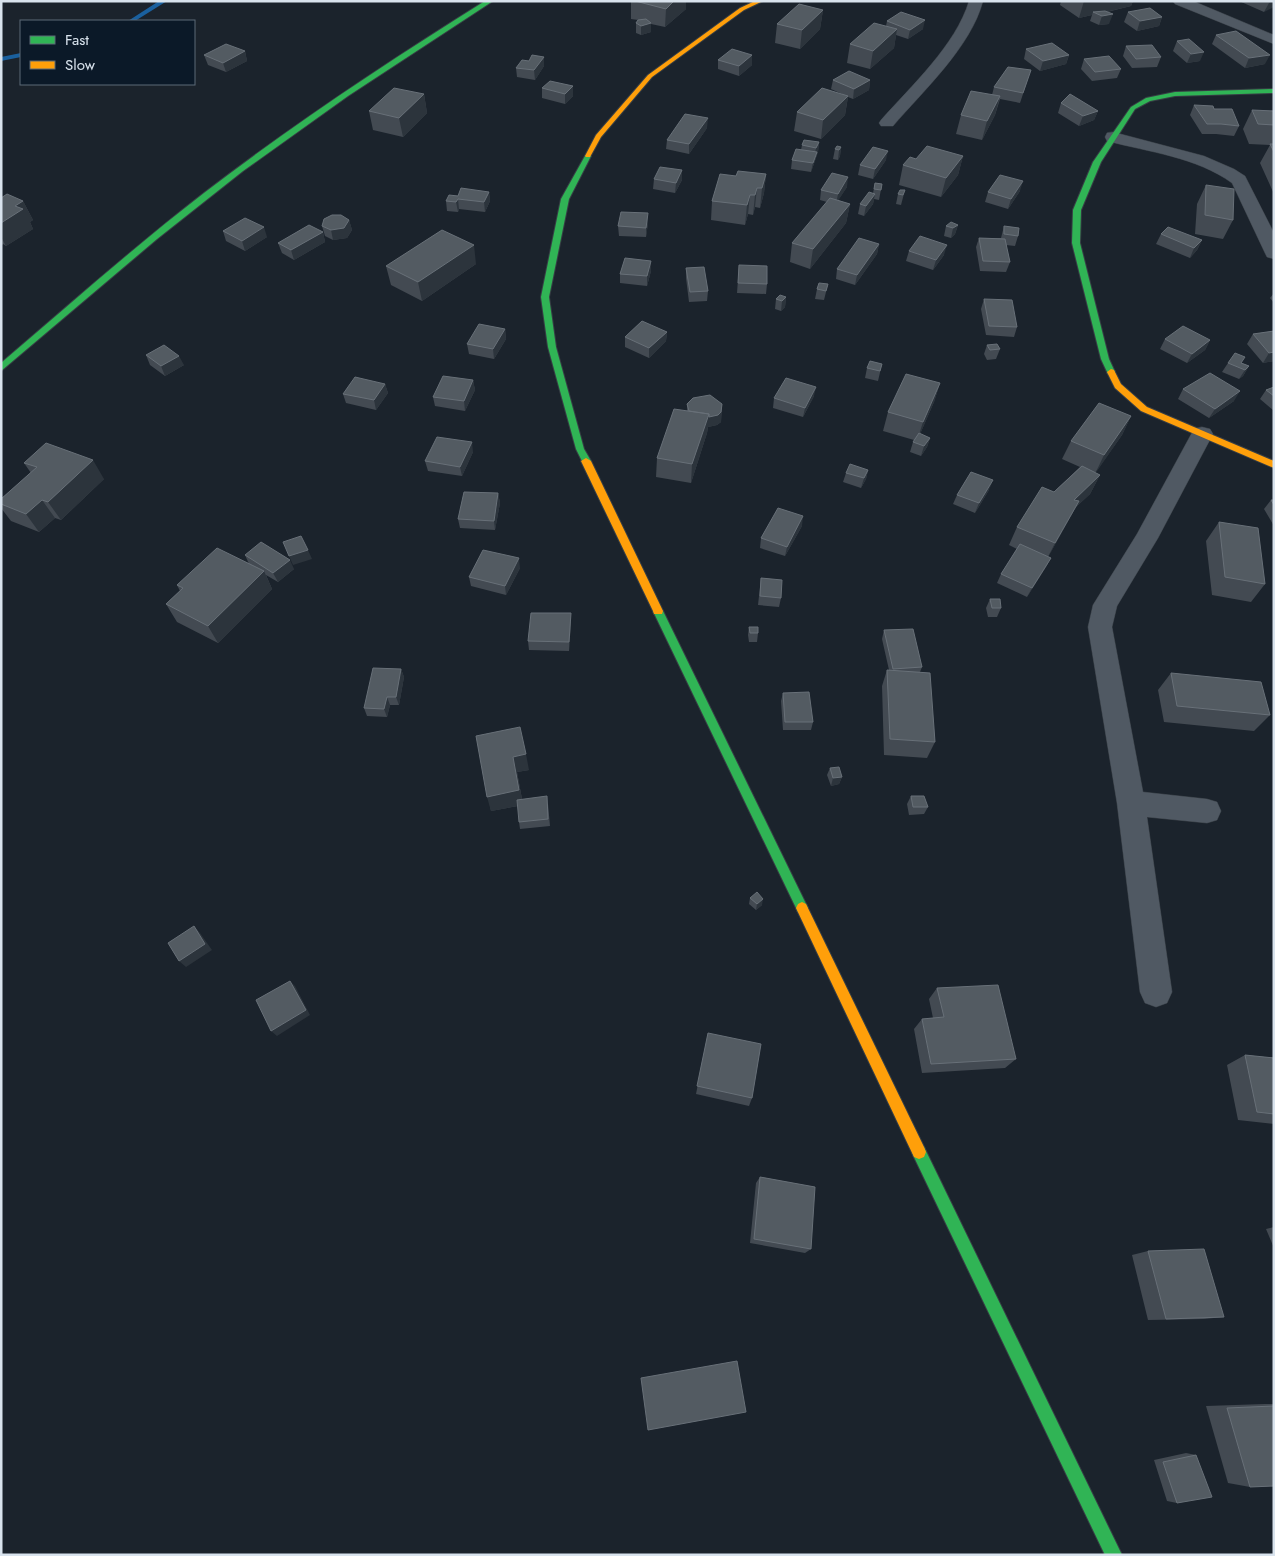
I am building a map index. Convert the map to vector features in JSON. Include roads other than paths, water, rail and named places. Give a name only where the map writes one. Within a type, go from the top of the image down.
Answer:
[{"type":"street","points":[[1,368],[168,226],[268,149],[449,26],[490,1]]},
{"type":"street","points":[[760,1],[742,10],[650,76],[598,136],[565,199],[545,297],[552,346],[580,448],[1114,1555]]},
{"type":"street","points":[[887,123],[943,57],[976,11],[976,1]]},
{"type":"street","points":[[1180,1],[1274,40]]},
{"type":"street","points":[[1274,91],[1175,94],[1148,99],[1133,108],[1097,162],[1077,210],[1076,234],[1076,243],[1106,359],[1118,386],[1144,409],[1274,465]]},
{"type":"street","points":[[1113,138],[1206,163],[1230,172],[1239,180],[1274,253]]},
{"type":"street","points":[[1156,992],[1131,803],[1100,627],[1105,605],[1146,538],[1202,434]]},
{"type":"street","points":[[1131,803],[1207,811]]},
{"type":"waterway","points":[[133,20],[164,1]]},
{"type":"waterway","points":[[1,59],[20,55]]}]
